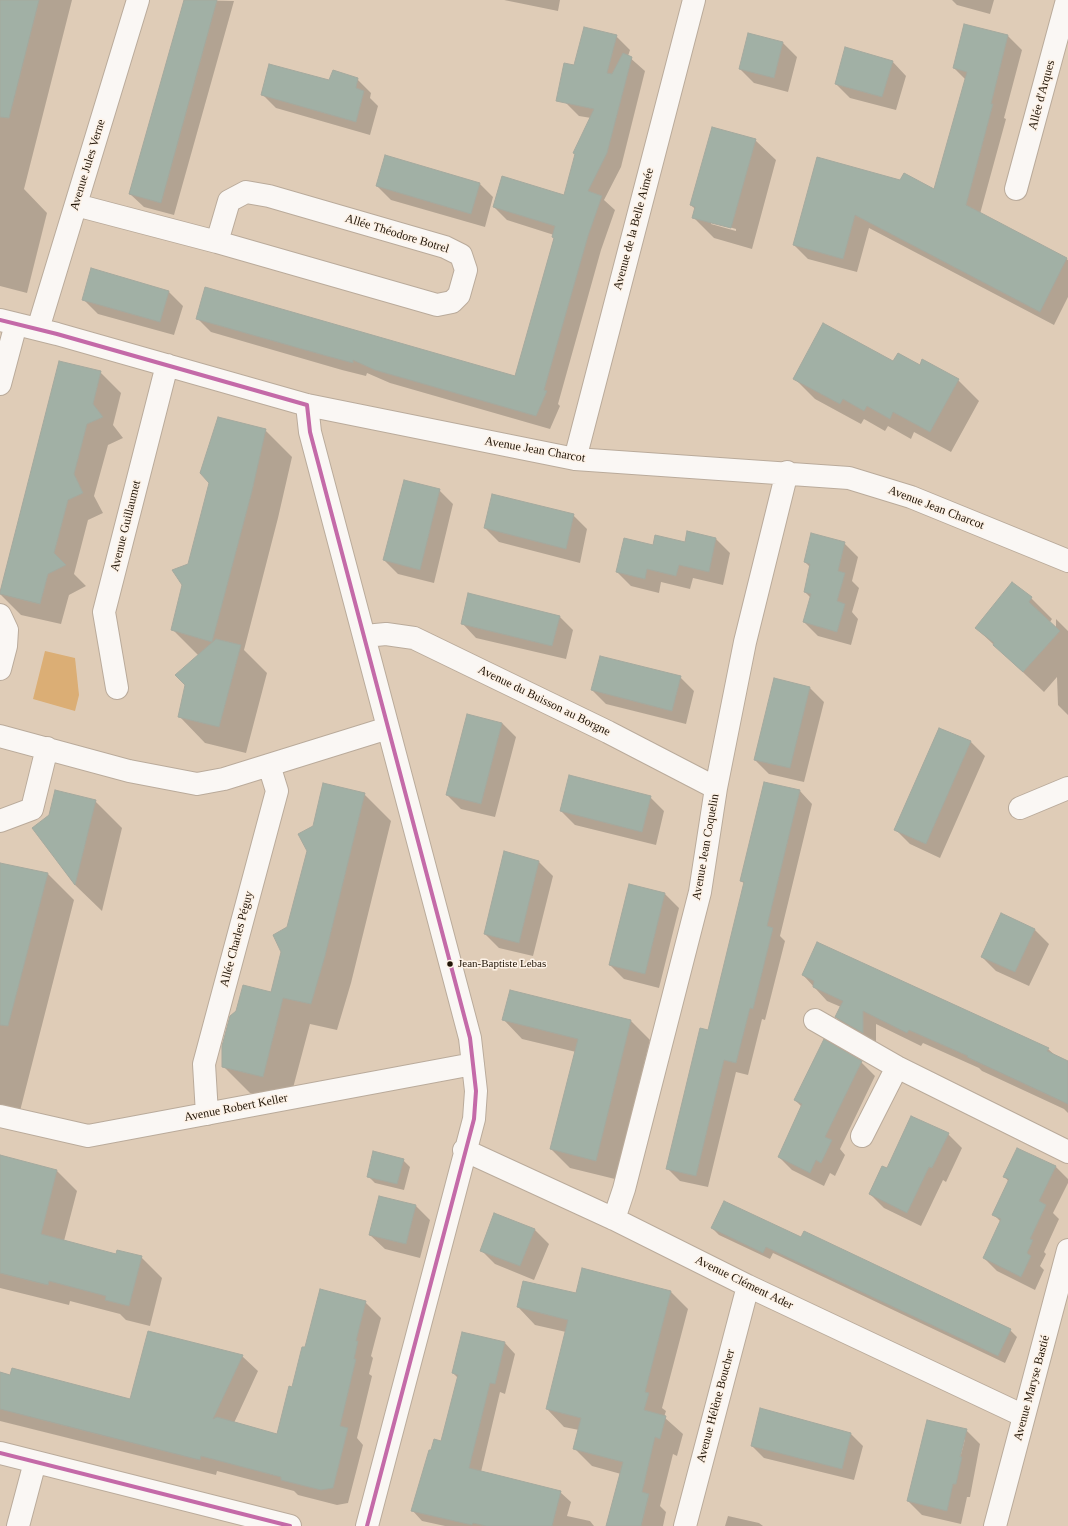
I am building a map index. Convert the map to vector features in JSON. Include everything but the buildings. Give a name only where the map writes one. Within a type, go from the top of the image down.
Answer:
[{"type":"street","name":"Avenue Jules Verne","points":[[38,329],[138,0]]},
{"type":"street","name":"Avenue de la Belle Aimée","points":[[575,459],[694,0]]},
{"type":"street","name":"Allée d'Arques","points":[[1016,189],[1067,0]]},
{"type":"street","name":"Allée Théodore Botrel","points":[[76,205],[217,242],[437,305],[452,302],[459,295],[466,270],[460,255],[445,247],[269,196],[246,192],[229,200],[217,242]]},
{"type":"street","name":"Avenue Jean Charcot","points":[[8,322],[38,329],[307,405],[575,459],[787,472],[849,478],[911,497],[1068,561]]},
{"type":"street","points":[[0,384],[8,322]]},
{"type":"street","name":"Avenue Guillaumet","points":[[117,688],[104,612],[167,365]]},
{"type":"street","points":[[307,405],[310,432],[470,1038],[476,1091],[474,1118],[464,1150],[367,1526]]},
{"type":"street","name":"Avenue Jean Coquelin","points":[[614,1219],[624,1189],[700,892],[716,788],[745,642],[787,472]]},
{"type":"street","points":[[0,615],[7,630],[6,646],[0,669]]},
{"type":"street","name":"Avenue du Buisson au Borgne","points":[[365,636],[386,634],[414,638],[608,732],[716,788]]},
{"type":"street","points":[[0,736],[129,771],[197,784],[224,779],[269,766],[388,728]]},
{"type":"street","points":[[0,821],[32,810],[52,750]]},
{"type":"street","name":"Allée Charles Péguy","points":[[207,1114],[204,1064],[276,791],[269,766]]},
{"type":"street","points":[[1020,808],[1068,788]]},
{"type":"street","points":[[816,1020],[897,1067],[1068,1152]]},
{"type":"street","name":"Avenue Robert Keller","points":[[0,1116],[88,1136],[473,1064]]},
{"type":"street","points":[[862,1136],[897,1067]]},
{"type":"street","name":"Avenue Clément Ader","points":[[464,1150],[614,1219],[748,1286],[1024,1416]]},
{"type":"street","name":"Avenue Maryse Bastié","points":[[995,1526],[1068,1250]]},
{"type":"street","name":"Avenue Hélène Boucher","points":[[685,1526],[748,1286]]},
{"type":"street","points":[[0,1453],[290,1526]]},
{"type":"street","points":[[18,1526],[35,1462]]},
{"type":"shaded area","points":[[45,651],[75,658],[79,695],[75,711],[33,699]]},
{"type":"transit line","points":[[0,320],[57,334],[307,405],[310,432],[470,1038],[476,1091],[474,1119],[367,1526]]},
{"type":"transit line","points":[[0,1453],[290,1526]]},
{"type":"place","name":"Jean-Baptiste Lebas","points":[[450,964]]}]
